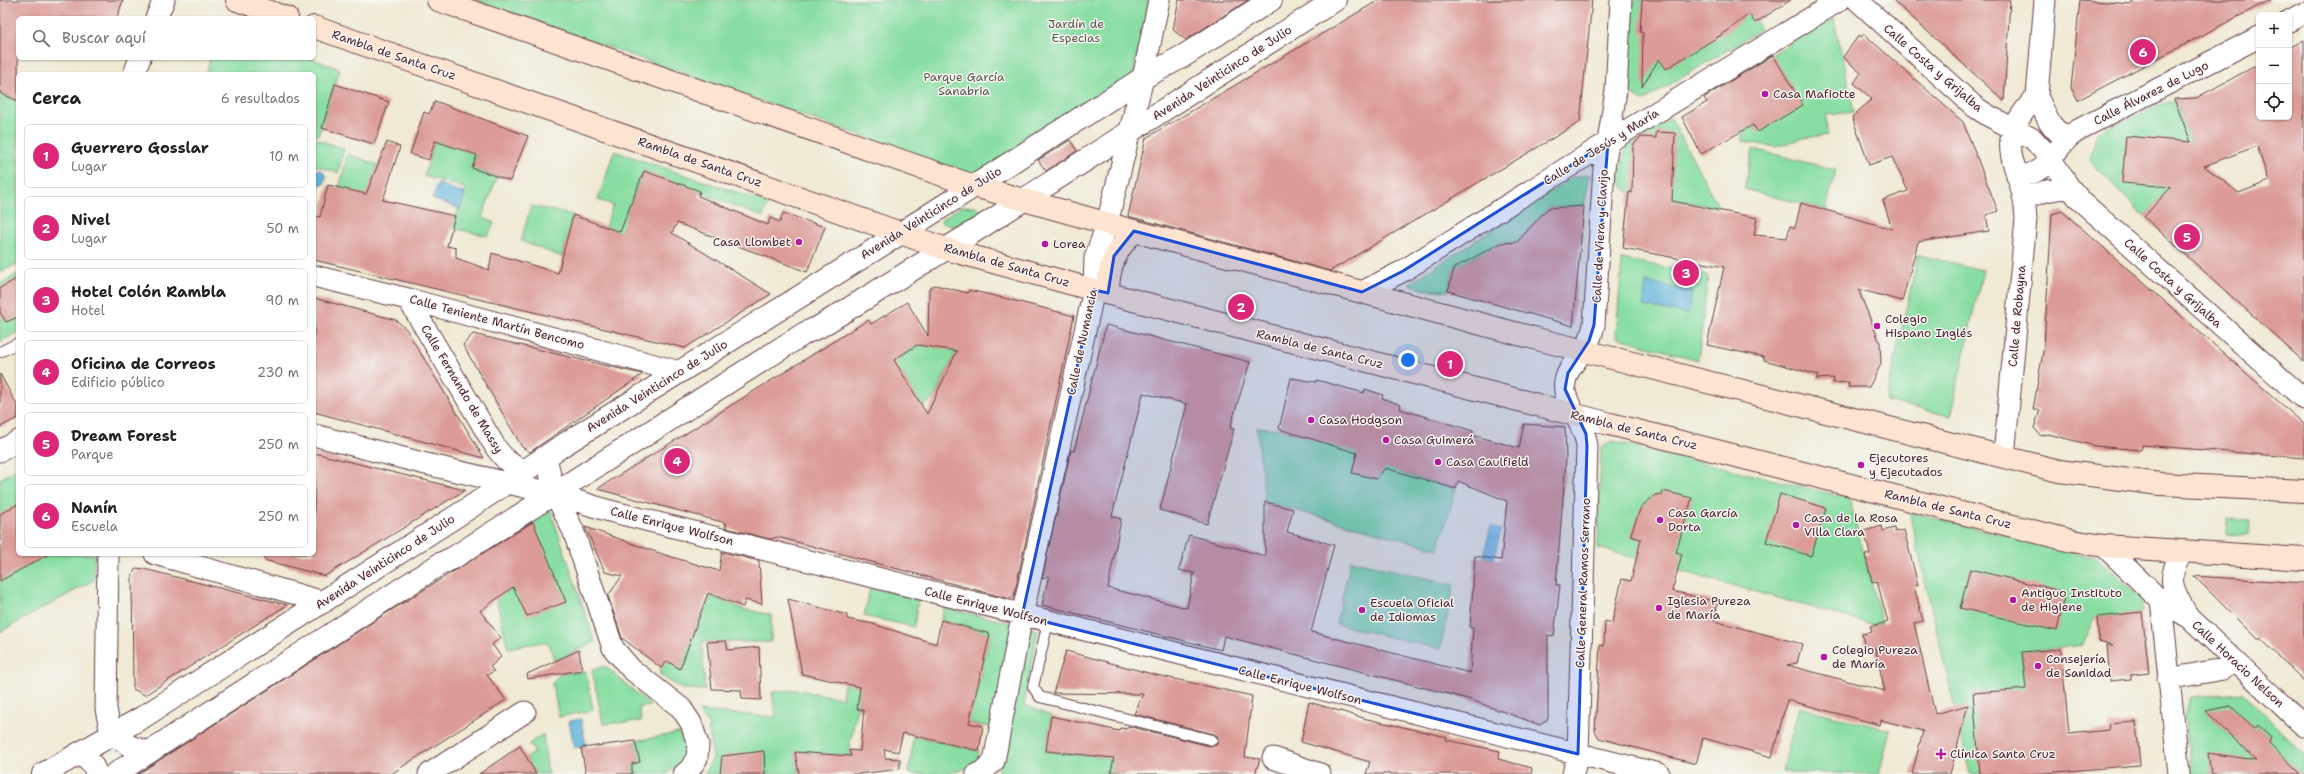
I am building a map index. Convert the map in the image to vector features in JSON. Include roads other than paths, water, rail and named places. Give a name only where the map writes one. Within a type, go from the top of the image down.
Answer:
[{"type":"main road","points":[[237,0],[282,16]]},
{"type":"main road","points":[[438,0],[974,186],[1107,224],[1362,292],[2059,471],[2126,480],[2304,491]]},
{"type":"main road","name":"Rambla de Santa Cruz","points":[[316,28],[946,249],[1101,292],[1576,415]]},
{"type":"main road","points":[[1101,292],[1118,248],[1134,231]]},
{"type":"main road","name":"Rambla de Santa Cruz","points":[[1610,424],[2072,541],[2104,546],[2304,558]]},
{"type":"street","points":[[157,16],[164,0]]},
{"type":"street","name":"Calle de Numancia","points":[[977,774],[994,761],[1022,616],[1101,292],[1093,267],[1107,224],[1128,132],[1143,78],[1159,0]]},
{"type":"street","name":"Avenida Veinticinco de Julio","points":[[43,774],[143,716],[324,602],[680,372],[1143,78],[1185,55],[1271,0]]},
{"type":"street","name":"Avenida Veinticinco de Julio","points":[[115,774],[440,564],[454,558],[555,494],[592,467],[805,333],[819,327],[946,249],[1336,0]]},
{"type":"street","name":"Calle de Viera y Clavijo","points":[[1576,415],[1566,394],[1566,379],[1571,366],[1584,350],[1594,325],[1604,168],[1616,90],[1621,0]]},
{"type":"street","name":"Calle de Jesús y María","points":[[1362,292],[1403,271],[1608,142],[1840,0]]},
{"type":"street","name":"Calle Costa y Grijalba","points":[[1856,0],[1975,107],[2033,139],[2051,159],[2069,187],[2081,201],[2304,399]]},
{"type":"street","points":[[2045,0],[2037,96],[2049,122],[2057,131],[2068,136]]},
{"type":"street","points":[[2302,0],[2304,4]]},
{"type":"street","points":[[2292,19],[2304,13]]},
{"type":"street","name":"Calle Álvarez de Lugo","points":[[2017,176],[2036,173],[2051,159],[2068,136],[2256,39]]},
{"type":"street","points":[[135,72],[139,60]]},
{"type":"street","points":[[2014,129],[2016,121],[2037,96]]},
{"type":"street","name":"Calle de Robayna","points":[[2004,456],[2025,233],[2025,198],[2010,154],[2014,129]]},
{"type":"street","points":[[2025,198],[2046,191],[2069,187]]},
{"type":"street","name":"Calle Teniente Martín Bencomo","points":[[316,276],[408,299],[680,372]]},
{"type":"street","name":"Calle Fernando de Massy","points":[[408,299],[496,448],[506,460],[515,478]]},
{"type":"street","name":"Rambla de Santa Cruz","points":[[1576,415],[1610,424]]},
{"type":"street","name":"Calle General Ramos Serrano","points":[[1573,774],[1578,754],[1588,446],[1586,434],[1576,415]]},
{"type":"street","name":"Calle Enrique Wolfson","points":[[316,435],[515,478],[555,494],[606,510],[1022,616],[1659,774]]},
{"type":"street","points":[[0,451],[16,442]]},
{"type":"street","points":[[546,458],[555,494],[573,530],[613,648],[631,669],[681,708],[691,722],[698,744],[697,758],[684,774]]},
{"type":"street","points":[[2104,546],[2161,601],[2190,618]]},
{"type":"street","points":[[2184,551],[2176,561],[2171,577],[2176,597],[2190,618]]},
{"type":"street","points":[[108,556],[106,709],[111,734],[130,746],[148,752]]},
{"type":"street","points":[[162,556],[324,602]]},
{"type":"street","points":[[2161,601],[2179,774]]},
{"type":"street","name":"Calle Horacio Nelson","points":[[2190,618],[2304,726]]},
{"type":"street","points":[[2168,679],[2223,669],[2235,661]]},
{"type":"street","points":[[429,774],[525,712]]},
{"type":"street","points":[[79,753],[92,764],[97,774]]},
{"type":"street","points":[[1273,758],[1320,774]]},
{"type":"lane","points":[[0,352],[16,344]]},
{"type":"lane","points":[[1048,622],[1033,687],[1040,697],[1212,740]]},
{"type":"water","points":[[316,170],[322,170],[326,177],[324,184],[316,186]]},
{"type":"water","points":[[438,183],[465,194],[460,209],[432,199]]},
{"type":"water","points":[[1646,282],[1692,291],[1688,314],[1643,306]]},
{"type":"water","points":[[1491,526],[1501,530],[1494,559],[1483,557]]},
{"type":"water","points":[[581,719],[586,746],[574,748],[569,721]]},
{"type":"place","name":"Nanín","points":[[2143,52]]},
{"type":"place","name":"Casa Mafiotte","points":[[1765,94]]},
{"type":"place","name":"Dream Forest","points":[[2187,237]]},
{"type":"place","name":"Casa Llombet","points":[[799,242]]},
{"type":"place","name":"Lorea","points":[[1045,244]]},
{"type":"place","name":"Hotel Colón Rambla","points":[[1686,273]]},
{"type":"place","name":"Nivel","points":[[1241,307]]},
{"type":"place","name":"Colegio Hispano Inglés","points":[[1877,326]]},
{"type":"place","name":"Guerrero Gosslar","points":[[1450,364]]},
{"type":"place","name":"Casa Hodgson","points":[[1311,420]]},
{"type":"place","name":"Casa Guimerá","points":[[1386,440]]},
{"type":"place","name":"Oficina de Correos","points":[[677,461]]},
{"type":"place","name":"Casa Caulfield","points":[[1438,462]]},
{"type":"place","name":"Ejecutores y Ejecutados","points":[[1861,465]]},
{"type":"place","name":"Casa García Dorta","points":[[1660,520]]},
{"type":"place","name":"Casa de la Rosa Villa Clara","points":[[1796,525]]},
{"type":"place","name":"Antiguo Instituto de Higiene","points":[[2013,600]]},
{"type":"place","name":"Iglesia Pureza de María","points":[[1659,608]]},
{"type":"place","name":"Escuela Oficial de Idiomas","points":[[1362,610]]},
{"type":"place","name":"Colegio Pureza de María","points":[[1824,657]]},
{"type":"place","name":"Consejería de Sanidad","points":[[2038,666]]},
{"type":"place","name":"Clínica Santa Cruz","points":[[1941,754]]},
{"type":"park label","name":"Jardín de Especias","points":[[1076,31]]},
{"type":"park label","name":"Parque García Sanabria","points":[[964,84]]}]
